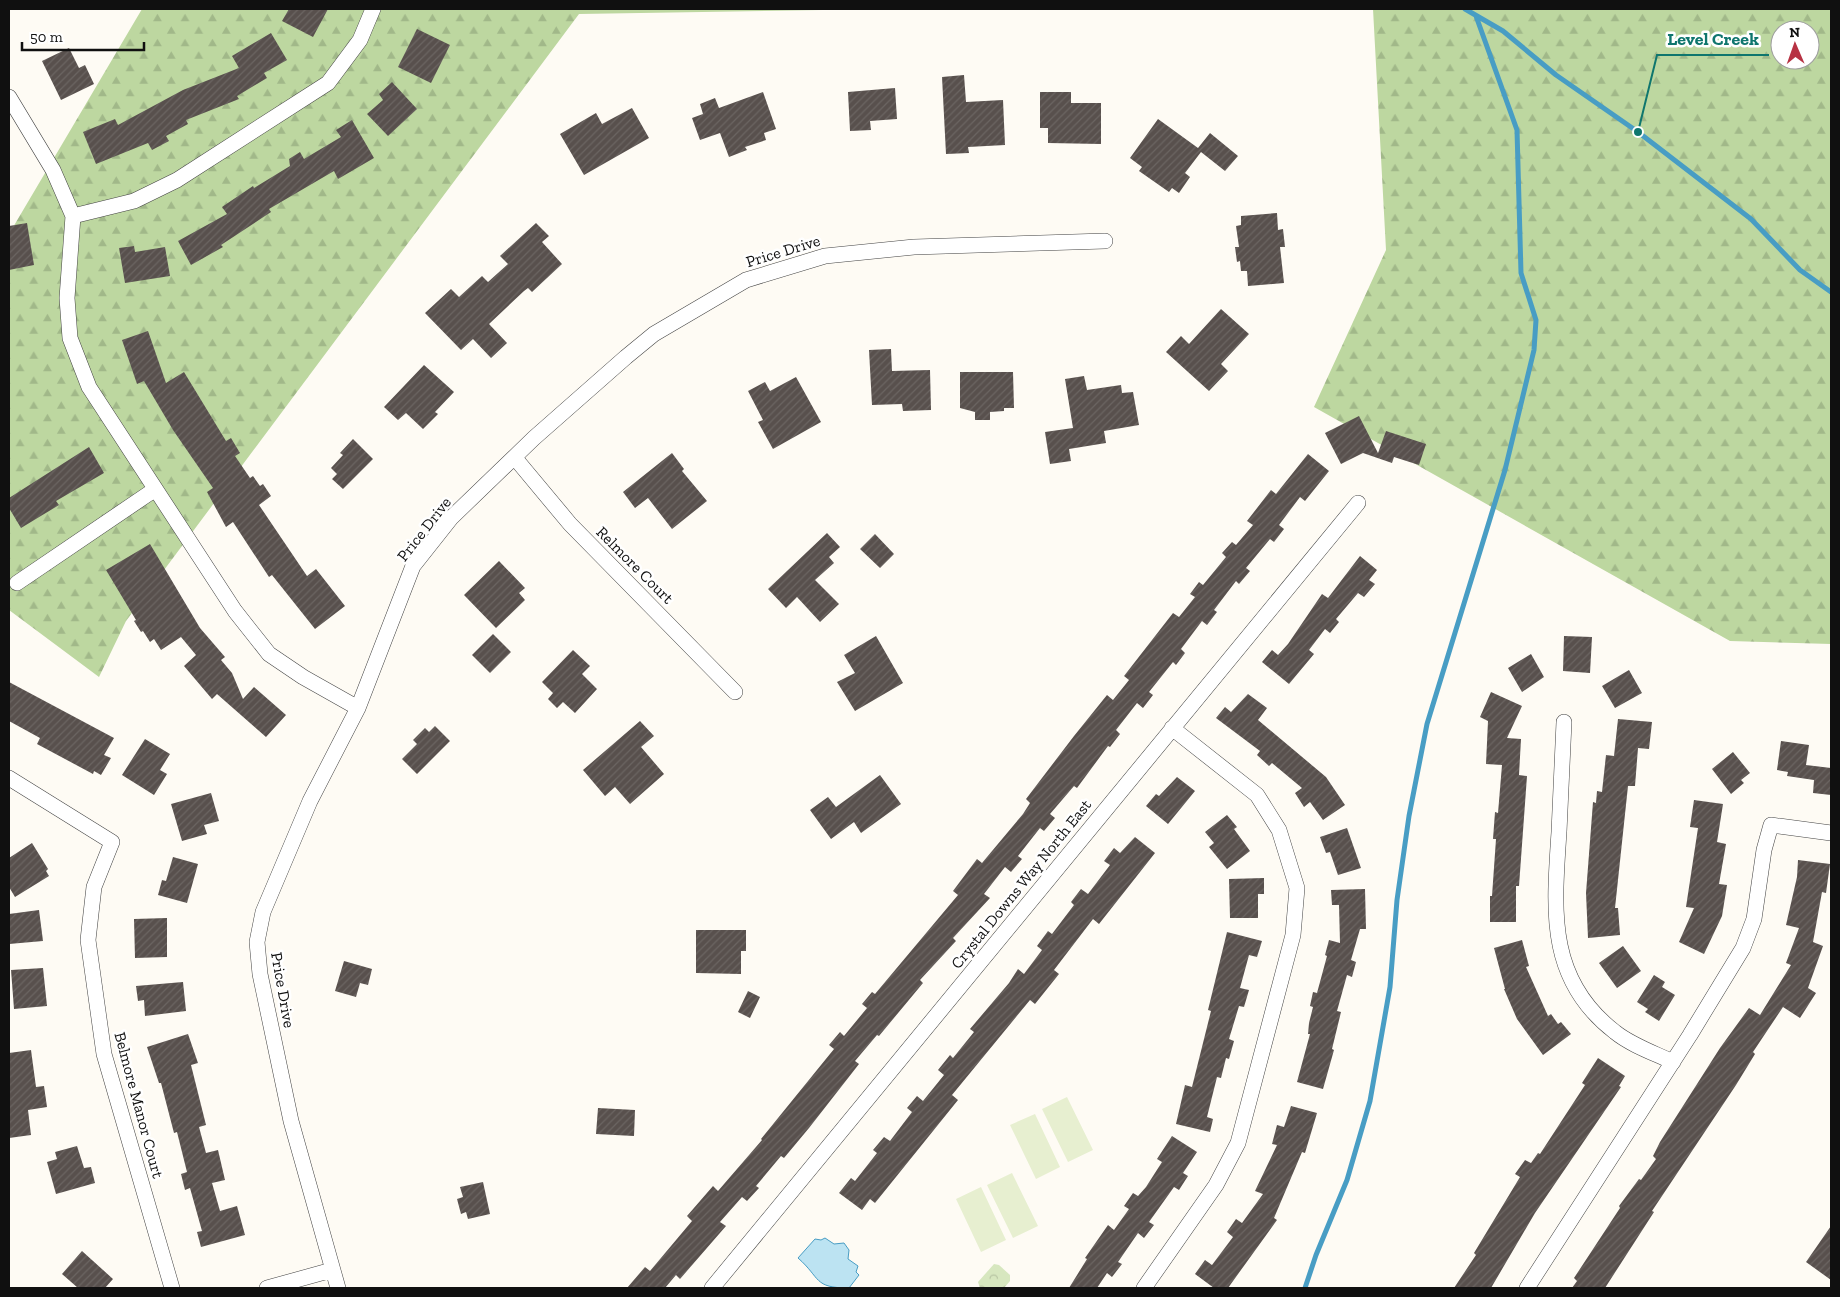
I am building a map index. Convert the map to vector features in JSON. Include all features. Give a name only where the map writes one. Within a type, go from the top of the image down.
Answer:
[{"type":"street","points":[[73,216],[134,201],[177,180],[328,83],[360,40],[372,9]]},
{"type":"street","points":[[9,97],[52,170],[73,216],[67,298],[70,338],[89,387],[154,490],[235,611],[269,654],[303,677],[358,708]]},
{"type":"street","name":"Price Drive","points":[[338,1288],[291,1121],[260,974],[258,942],[263,912],[270,895],[310,801],[358,708],[413,566],[451,518],[626,357],[654,334],[746,280],[825,256],[914,247],[1105,241]]},
{"type":"street","name":"Relmore Court","points":[[515,458],[570,524],[735,692]]},
{"type":"street","points":[[17,583],[154,490]]},
{"type":"street","name":"Crystal Downs Way North East","points":[[712,1288],[1358,503]]},
{"type":"street","points":[[1564,722],[1555,920],[1561,950],[1570,978],[1588,1006],[1616,1033],[1672,1062]]},
{"type":"street","points":[[1144,1288],[1216,1185],[1238,1143],[1293,935],[1297,888],[1279,830],[1257,795],[1172,728]]},
{"type":"street","name":"Belmore Manor Court","points":[[9,778],[112,842],[94,887],[88,940],[104,1054],[172,1288]]},
{"type":"street","points":[[1528,1288],[1743,948],[1754,919],[1764,850],[1771,824],[1831,833]]},
{"type":"street","points":[[266,1288],[332,1270]]},
{"type":"green space","points":[[142,9],[883,9],[579,14],[126,621],[99,677],[9,610],[9,234]]},
{"type":"green space","points":[[1373,9],[1831,9],[1831,644],[1730,641],[1314,407],[1386,250]]},
{"type":"green space","points":[[1067,1097],[1093,1150],[1068,1162],[1042,1109]]},
{"type":"green space","points":[[1035,1114],[1060,1167],[1036,1179],[1010,1125]]},
{"type":"green space","points":[[1012,1173],[1038,1226],[1013,1238],[987,1185]]},
{"type":"green space","points":[[981,1187],[1006,1240],[981,1252],[956,1199]]},
{"type":"green space","points":[[994,1264],[999,1265],[1010,1275],[1010,1281],[1004,1288],[980,1288],[978,1282]]},
{"type":"water","points":[[825,1238],[834,1244],[844,1243],[849,1250],[848,1259],[858,1266],[856,1272],[859,1275],[849,1288],[837,1288],[823,1284],[798,1258],[815,1239],[821,1240]]},
{"type":"building","points":[[289,9],[328,9],[313,37],[282,21]]},
{"type":"building","points":[[417,29],[450,45],[431,83],[398,67]]},
{"type":"building","points":[[271,33],[287,60],[264,73],[267,78],[237,96],[239,99],[186,120],[188,124],[166,136],[169,141],[152,150],[148,143],[96,164],[83,132],[115,119],[118,125],[183,90],[239,68],[232,56]]},
{"type":"building","points":[[69,48],[79,68],[85,65],[94,84],[61,100],[42,61]]},
{"type":"building","points":[[964,75],[966,102],[1003,100],[1005,145],[968,147],[969,153],[946,154],[942,77]]},
{"type":"building","points":[[392,82],[417,109],[388,136],[367,114],[383,100],[379,94]]},
{"type":"building","points":[[895,88],[897,119],[870,121],[871,130],[850,131],[848,92]]},
{"type":"building","points":[[763,92],[776,129],[764,133],[766,140],[745,147],[747,150],[729,157],[720,133],[700,140],[692,118],[703,114],[700,104],[715,98],[719,108]]},
{"type":"building","points":[[1040,92],[1071,92],[1071,103],[1101,103],[1101,144],[1048,143],[1048,128],[1040,128]]},
{"type":"building","points":[[632,108],[649,138],[584,175],[560,134],[596,113],[602,124]]},
{"type":"building","points":[[1158,119],[1198,148],[1210,133],[1238,156],[1225,171],[1201,152],[1185,173],[1190,177],[1179,193],[1172,188],[1169,192],[1139,171],[1142,167],[1130,158]]},
{"type":"building","points":[[352,120],[374,158],[338,179],[334,171],[269,209],[271,212],[221,245],[223,247],[191,265],[178,241],[227,214],[222,207],[253,186],[254,188],[290,166],[289,159],[300,152],[304,159],[341,137],[336,130]]},
{"type":"building","points":[[1277,213],[1278,230],[1283,229],[1285,247],[1280,247],[1284,283],[1248,286],[1247,271],[1241,271],[1240,261],[1237,262],[1235,247],[1239,247],[1236,226],[1241,225],[1241,216]]},
{"type":"building","points":[[27,223],[34,265],[9,270],[9,226]]},
{"type":"building","points":[[536,223],[549,236],[542,242],[562,264],[532,292],[528,288],[524,291],[489,324],[507,343],[491,358],[473,339],[461,350],[425,313],[451,289],[459,297],[482,276],[488,282],[508,264],[500,256]]},
{"type":"building","points":[[134,246],[135,252],[165,247],[170,276],[125,283],[119,248]]},
{"type":"building","points":[[1221,309],[1249,334],[1221,364],[1228,371],[1209,391],[1166,352],[1181,336],[1189,344]]},
{"type":"building","points":[[148,331],[166,383],[184,372],[226,441],[231,438],[240,453],[235,456],[250,478],[253,476],[260,486],[263,484],[271,496],[259,505],[307,576],[316,569],[345,606],[315,629],[272,575],[269,577],[233,522],[226,527],[207,492],[213,488],[173,430],[144,381],[137,384],[122,340]]},
{"type":"building","points":[[891,349],[892,371],[930,370],[931,410],[903,411],[902,404],[872,405],[869,350]]},
{"type":"building","points":[[424,365],[454,392],[435,412],[438,414],[423,429],[406,413],[398,420],[384,407]]},
{"type":"building","points":[[960,372],[1013,372],[1014,408],[1004,408],[1004,411],[990,412],[990,420],[975,420],[975,412],[960,408]]},
{"type":"building","points":[[1084,376],[1087,390],[1121,385],[1122,393],[1133,392],[1139,425],[1104,431],[1106,443],[1069,449],[1071,461],[1050,464],[1045,432],[1073,428],[1065,379]]},
{"type":"building","points":[[796,377],[821,422],[773,449],[758,422],[763,420],[748,391],[765,382],[770,391]]},
{"type":"building","points":[[1359,416],[1378,453],[1386,431],[1426,444],[1419,465],[1394,457],[1392,463],[1363,453],[1341,464],[1325,433]]},
{"type":"building","points":[[353,439],[373,459],[343,489],[332,479],[337,474],[331,468],[343,455],[340,453]]},
{"type":"building","points":[[89,447],[104,473],[56,501],[59,505],[21,528],[9,508],[9,498]]},
{"type":"building","points":[[672,453],[684,469],[682,471],[707,501],[672,529],[648,498],[635,508],[623,492]]},
{"type":"building","points":[[1308,454],[1329,471],[1305,501],[1300,497],[1279,525],[1284,529],[1274,542],[1270,539],[1246,568],[1250,571],[1239,584],[1236,581],[1214,610],[1217,612],[1207,625],[1202,621],[1181,649],[1185,653],[1176,665],[1173,662],[1149,692],[1153,695],[1143,708],[1137,703],[1116,730],[1120,734],[1110,747],[1108,746],[1077,788],[1074,786],[1050,814],[1055,818],[1044,831],[1040,828],[1018,856],[1022,859],[1011,872],[1005,867],[984,894],[990,898],[953,938],[956,941],[920,980],[923,983],[879,1036],[877,1035],[855,1061],[859,1064],[809,1128],[784,1158],[781,1156],[756,1186],[759,1188],[747,1201],[742,1197],[720,1222],[726,1226],[680,1279],[676,1275],[665,1288],[627,1288],[645,1267],[650,1271],[692,1221],[687,1216],[713,1186],[718,1191],[762,1140],[834,1049],[829,1045],[840,1032],[844,1036],[867,1008],[862,1004],[872,992],[875,994],[958,895],[953,891],[977,859],[982,863],[1023,814],[1030,803],[1026,799],[1074,736],[1107,695],[1113,700],[1129,680],[1124,676],[1173,613],[1179,617],[1195,597],[1190,594],[1199,582],[1203,585],[1226,557],[1222,553],[1232,542],[1236,545],[1253,525],[1247,521],[1271,490],[1276,494]]},
{"type":"building","points":[[827,533],[840,547],[829,557],[834,563],[815,580],[839,604],[820,622],[797,597],[786,608],[768,589]]},
{"type":"building","points":[[875,534],[894,554],[880,568],[860,549]]},
{"type":"building","points":[[150,544],[200,628],[225,657],[221,660],[232,673],[243,699],[254,687],[286,715],[266,737],[217,694],[212,699],[184,666],[196,655],[181,637],[161,650],[154,639],[150,642],[134,621],[136,620],[106,570]]},
{"type":"building","points":[[1360,556],[1377,570],[1369,580],[1375,584],[1364,597],[1358,593],[1336,619],[1339,622],[1330,633],[1325,629],[1309,650],[1314,654],[1289,684],[1262,662],[1272,650],[1278,655],[1288,644],[1322,594],[1328,598]]},
{"type":"building","points":[[499,561],[525,588],[519,593],[525,600],[496,628],[464,595]]},
{"type":"building","points":[[493,634],[511,652],[490,673],[472,655]]},
{"type":"building","points":[[876,636],[903,683],[855,711],[837,682],[855,673],[844,655]]},
{"type":"building","points":[[1564,636],[1592,637],[1590,673],[1563,671]]},
{"type":"building","points":[[573,650],[590,666],[582,674],[597,689],[575,713],[563,702],[557,708],[548,699],[553,693],[542,682]]},
{"type":"building","points":[[1531,654],[1544,677],[1522,692],[1508,668]]},
{"type":"building","points":[[1629,670],[1642,693],[1615,708],[1602,686]]},
{"type":"building","points":[[9,682],[114,738],[104,755],[111,758],[101,775],[94,771],[93,774],[37,744],[40,738],[9,721]]},
{"type":"building","points":[[1491,692],[1522,706],[1507,738],[1521,739],[1519,775],[1527,776],[1519,886],[1516,886],[1516,922],[1490,922],[1490,896],[1492,896],[1496,839],[1493,839],[1495,812],[1498,813],[1502,765],[1486,764],[1488,721],[1480,717]]},
{"type":"building","points":[[1248,694],[1267,708],[1258,720],[1326,777],[1345,805],[1323,820],[1310,802],[1304,807],[1295,793],[1302,788],[1272,763],[1269,766],[1257,755],[1260,751],[1216,718],[1225,707],[1231,712]]},
{"type":"building","points":[[1618,719],[1652,722],[1649,749],[1638,748],[1635,786],[1628,786],[1615,908],[1618,908],[1620,935],[1588,938],[1586,893],[1593,802],[1596,803],[1597,791],[1602,792],[1606,755],[1614,756]]},
{"type":"building","points":[[640,721],[654,736],[641,747],[664,774],[630,804],[615,787],[605,796],[583,770]]},
{"type":"building","points":[[435,726],[450,741],[417,774],[402,759],[417,744],[413,740],[425,728],[429,732]]},
{"type":"building","points":[[145,739],[170,754],[160,770],[167,774],[154,795],[122,775]]},
{"type":"building","points":[[1781,741],[1809,745],[1806,765],[1831,768],[1831,795],[1813,793],[1814,780],[1787,776],[1788,772],[1777,770]]},
{"type":"building","points":[[1733,752],[1750,773],[1741,780],[1744,783],[1731,794],[1712,769]]},
{"type":"building","points":[[880,775],[901,804],[861,833],[854,822],[831,839],[810,810],[828,797],[836,807]]},
{"type":"building","points":[[1177,777],[1195,791],[1168,824],[1146,806],[1156,794],[1159,796]]},
{"type":"building","points":[[211,793],[219,821],[204,825],[207,834],[182,841],[171,804]]},
{"type":"building","points":[[1694,800],[1723,804],[1717,842],[1726,844],[1719,884],[1727,885],[1722,916],[1704,954],[1679,942],[1694,908],[1686,907],[1698,828],[1690,827]]},
{"type":"building","points":[[1227,815],[1237,827],[1234,829],[1250,851],[1227,869],[1209,847],[1214,843],[1205,832]]},
{"type":"building","points":[[1347,828],[1361,868],[1338,875],[1330,852],[1326,853],[1320,837]]},
{"type":"building","points":[[1135,837],[1155,853],[1099,924],[1093,919],[1054,970],[1059,974],[1035,1004],[1030,1000],[952,1095],[958,1100],[875,1203],[870,1199],[862,1210],[839,1193],[851,1178],[855,1181],[877,1153],[873,1150],[884,1137],[890,1141],[912,1112],[907,1108],[917,1096],[923,1101],[944,1075],[938,1070],[950,1055],[953,1058],[974,1032],[970,1029],[1009,983],[1018,969],[1024,974],[1042,950],[1037,946],[1048,931],[1052,934],[1074,905],[1071,902],[1081,889],[1088,894],[1110,865],[1104,861],[1114,848],[1120,853]]},
{"type":"building","points":[[32,843],[48,869],[46,871],[49,876],[15,897],[9,887],[9,858]]},
{"type":"building","points":[[173,857],[198,864],[187,903],[158,895],[162,880],[166,881]]},
{"type":"building","points":[[1798,860],[1830,864],[1826,893],[1822,892],[1813,942],[1823,946],[1808,988],[1816,993],[1800,1018],[1783,1007],[1753,1052],[1755,1054],[1736,1085],[1652,1211],[1654,1212],[1605,1288],[1572,1288],[1577,1281],[1574,1278],[1620,1208],[1619,1206],[1656,1159],[1653,1156],[1660,1142],[1720,1048],[1749,1008],[1760,1015],[1791,965],[1786,963],[1799,928],[1786,925],[1797,877]]},
{"type":"building","points":[[1264,878],[1264,894],[1258,894],[1258,918],[1230,918],[1229,879]]},
{"type":"building","points":[[1365,889],[1366,929],[1360,929],[1351,960],[1356,962],[1352,977],[1347,975],[1337,1011],[1341,1012],[1332,1049],[1334,1050],[1323,1089],[1297,1082],[1310,1034],[1308,1034],[1313,1007],[1310,1006],[1313,992],[1317,993],[1327,956],[1325,955],[1329,940],[1340,943],[1339,905],[1332,905],[1331,890]]},
{"type":"building","points":[[39,910],[43,941],[9,944],[9,914]]},
{"type":"building","points":[[167,918],[167,957],[135,958],[134,919]]},
{"type":"building","points":[[696,930],[746,930],[746,951],[741,951],[741,974],[696,973]]},
{"type":"building","points":[[1227,932],[1262,941],[1257,957],[1249,955],[1240,988],[1249,990],[1244,1007],[1239,1006],[1229,1039],[1234,1041],[1229,1059],[1226,1058],[1221,1078],[1217,1077],[1207,1117],[1213,1119],[1210,1132],[1176,1124],[1185,1085],[1192,1087],[1211,1011],[1208,1010]]},
{"type":"building","points":[[1522,940],[1529,966],[1526,967],[1548,1016],[1551,1014],[1558,1024],[1561,1022],[1571,1034],[1543,1055],[1517,1019],[1504,989],[1494,948]]},
{"type":"building","points":[[1623,946],[1641,971],[1617,988],[1599,963]]},
{"type":"building","points":[[344,961],[372,969],[368,985],[360,983],[356,997],[335,991]]},
{"type":"building","points":[[43,968],[47,1006],[14,1009],[11,970]]},
{"type":"building","points":[[1654,975],[1665,982],[1662,987],[1675,995],[1659,1021],[1645,1012],[1648,1009],[1637,1002]]},
{"type":"building","points":[[183,982],[186,1011],[145,1016],[144,1000],[138,1001],[136,986]]},
{"type":"building","points":[[748,991],[760,997],[750,1018],[738,1012]]},
{"type":"building","points":[[188,1034],[198,1063],[191,1065],[206,1125],[199,1127],[206,1153],[218,1150],[225,1180],[212,1183],[220,1211],[237,1206],[245,1235],[201,1247],[197,1232],[202,1231],[190,1188],[185,1190],[181,1174],[187,1172],[177,1132],[174,1133],[161,1083],[159,1083],[147,1047]]},
{"type":"building","points":[[31,1050],[36,1087],[44,1086],[47,1107],[28,1110],[31,1135],[9,1138],[9,1053]]},
{"type":"building","points":[[1598,1058],[1625,1076],[1619,1086],[1621,1087],[1535,1213],[1491,1288],[1454,1288],[1476,1255],[1474,1253],[1520,1177],[1515,1174],[1525,1160],[1531,1163],[1538,1153],[1540,1154],[1585,1085],[1582,1083]]},
{"type":"building","points":[[1291,1106],[1317,1113],[1305,1153],[1302,1152],[1274,1218],[1277,1220],[1228,1288],[1214,1288],[1195,1274],[1205,1260],[1212,1265],[1233,1237],[1227,1232],[1236,1219],[1242,1223],[1263,1194],[1255,1191],[1277,1145],[1272,1144],[1277,1125],[1284,1127]]},
{"type":"building","points":[[598,1108],[635,1110],[634,1136],[596,1134]]},
{"type":"building","points":[[1172,1136],[1197,1152],[1183,1173],[1188,1176],[1179,1190],[1174,1187],[1149,1222],[1154,1225],[1144,1238],[1138,1233],[1118,1262],[1122,1264],[1112,1277],[1107,1273],[1097,1288],[1069,1288],[1087,1259],[1085,1258],[1108,1225],[1114,1230],[1129,1209],[1124,1206],[1133,1193],[1138,1196],[1146,1187],[1162,1162],[1157,1159]]},
{"type":"building","points":[[77,1146],[84,1168],[91,1167],[95,1183],[56,1194],[47,1162],[57,1159],[55,1152]]},
{"type":"building","points":[[483,1182],[490,1214],[468,1219],[466,1212],[461,1214],[457,1199],[463,1197],[460,1187]]},
{"type":"building","points":[[1831,1226],[1831,1280],[1806,1262]]},
{"type":"building","points":[[82,1251],[113,1279],[105,1288],[78,1288],[62,1274]]},
{"type":"waterway","points":[[1465,9],[1503,31],[1556,75],[1638,132],[1751,219],[1800,270],[1831,292]]},
{"type":"waterway","points":[[1305,1288],[1316,1255],[1347,1180],[1370,1101],[1390,987],[1397,900],[1409,816],[1427,724],[1505,470],[1534,350],[1536,320],[1521,273],[1517,130],[1476,16]]},
{"type":"place","name":"Level Creek","points":[[1638,132]]}]
